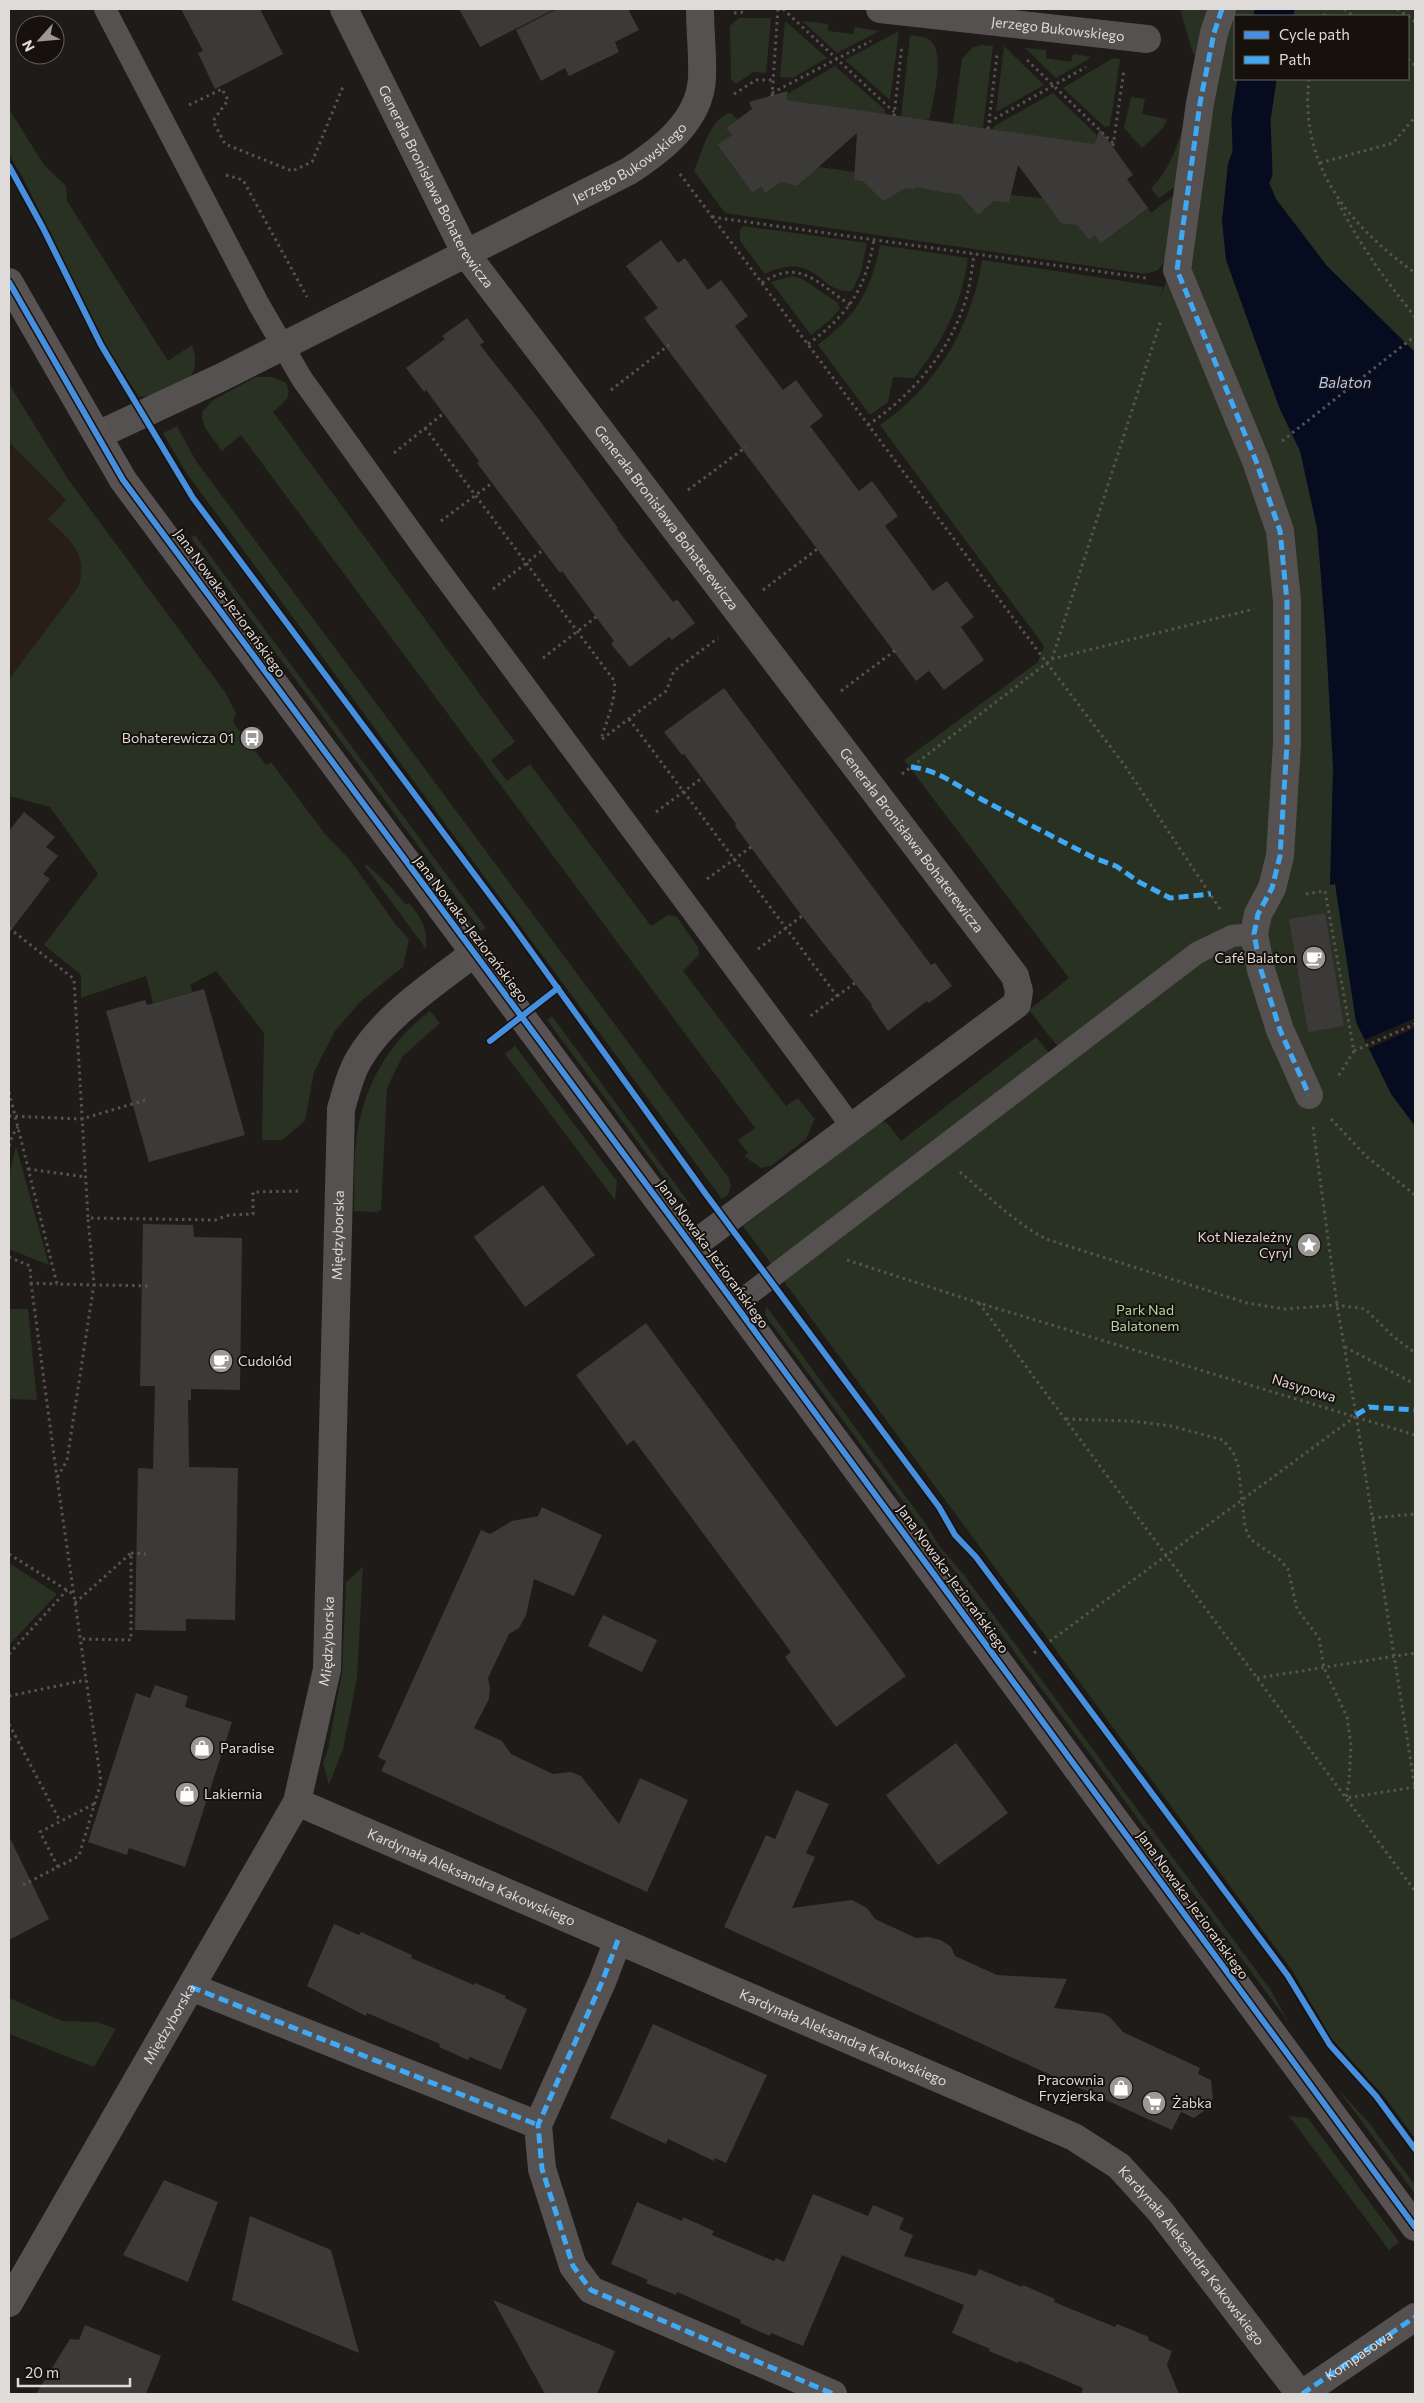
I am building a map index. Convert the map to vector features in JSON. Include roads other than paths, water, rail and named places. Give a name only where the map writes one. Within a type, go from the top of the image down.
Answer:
[{"type":"street","name":"Generała Bronisława Bohaterewicza","points":[[344,9],[466,254],[1016,976],[1019,991],[1017,1004],[852,1128]]},
{"type":"street","name":"Jerzego Bukowskiego","points":[[98,436],[466,254],[629,171],[650,157],[682,127],[698,97],[702,80],[700,9]]},
{"type":"street","name":"Jerzego Bukowskiego","points":[[880,9],[1001,29],[1138,38]]},
{"type":"street","points":[[1222,9],[1214,33],[1200,103],[1177,270],[1256,461],[1280,531],[1287,601],[1286,744],[1280,856],[1272,888],[1258,914],[1254,934],[1261,970],[1280,1030],[1307,1092]]},
{"type":"street","name":"Jana Nowaka-Jeziorańskiego","points":[[9,282],[123,480],[692,1246],[1415,2228]]},
{"type":"street","name":"Międzyborska","points":[[9,2303],[297,1802],[327,1669],[341,1109],[358,1060],[375,1036],[394,1015],[474,953]]},
{"type":"street","points":[[692,1246],[852,1128]]},
{"type":"street","name":"Kardynała Aleksandra Kakowskiego","points":[[297,1802],[1074,2137],[1119,2166],[1160,2211],[1301,2394]]},
{"type":"street","points":[[618,1940],[602,1982],[538,2125],[542,2169],[573,2266],[591,2290],[833,2394]]},
{"type":"street","points":[[191,1987],[538,2125]]},
{"type":"street","name":"Kompasowa","points":[[1301,2394],[1415,2317]]},
{"type":"lane","points":[[105,9],[282,346],[302,379],[420,544],[852,1128]]},
{"type":"lane","points":[[735,1305],[1197,953],[1232,936],[1254,934]]},
{"type":"water","name":"Balaton","points":[[1251,119],[1256,124],[1259,150],[1265,173],[1276,199],[1327,266],[1415,352],[1415,1126],[1391,1094],[1356,1022],[1335,884],[1330,885],[1333,768],[1326,640],[1317,528],[1300,451],[1279,407],[1226,260],[1222,221],[1228,164],[1241,126]]},
{"type":"waterway","points":[[1273,15],[1275,9]]},
{"type":"waterway","points":[[1253,172],[1251,119],[1257,80]]},
{"type":"place","name":"Bohaterewicza 01","points":[[252,738]]},
{"type":"place","name":"Café Balaton","points":[[1314,958]]},
{"type":"place","name":"Kot Niezależny Cyryl","points":[[1309,1245]]},
{"type":"place","name":"Cudolód","points":[[221,1361]]},
{"type":"place","name":"Paradise","points":[[202,1748]]},
{"type":"place","name":"Lakiernia","points":[[187,1794]]},
{"type":"place","name":"Pracownia Fryzjerska","points":[[1121,2088]]},
{"type":"place","name":"Żabka","points":[[1154,2103]]},
{"type":"park label","name":"Park Nad Balatonem","points":[[1145,1318]]}]
